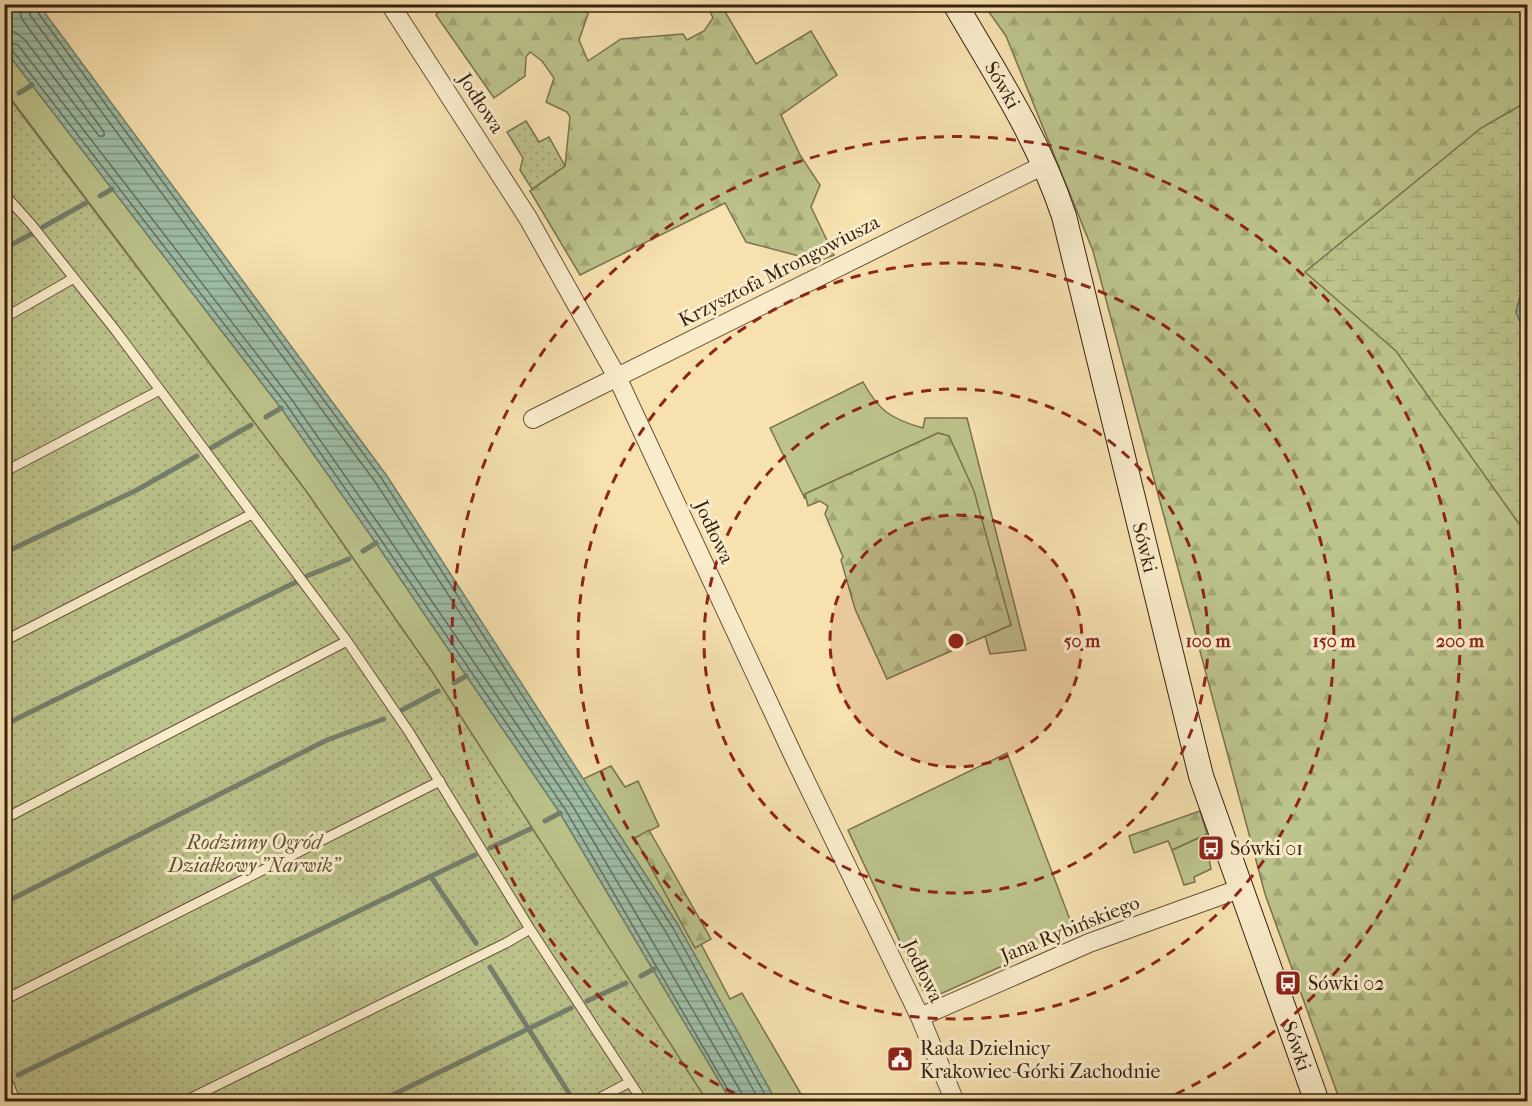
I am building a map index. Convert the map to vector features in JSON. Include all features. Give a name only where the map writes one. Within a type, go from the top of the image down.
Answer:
[{"type":"street","name":"Jodłowa","points":[[390,4],[528,218],[617,377],[794,757],[920,1017],[955,1101]]},
{"type":"street","name":"Sówki","points":[[955,4],[1032,134],[1046,164],[1066,226],[1201,776],[1239,889],[1317,1101]]},
{"type":"street","name":"Krzysztofa Mrongowiusza","points":[[533,419],[1046,164]]},
{"type":"street","name":"Jana Rybińskiego","points":[[920,1017],[1089,943],[1239,889]]},
{"type":"lane","points":[[4,194],[74,278],[160,390],[347,641],[440,781],[530,929],[643,1101]]},
{"type":"lane","points":[[4,318],[74,278]]},
{"type":"lane","points":[[4,472],[160,390]]},
{"type":"lane","points":[[4,641],[252,514]]},
{"type":"lane","points":[[4,819],[347,641]]},
{"type":"lane","points":[[4,1000],[440,781]]},
{"type":"lane","points":[[183,1101],[497,948],[530,929]]},
{"type":"lane","points":[[4,1073],[16,1101]]},
{"type":"lane","points":[[592,1101],[630,1082]]},
{"type":"green space","points":[[443,5],[586,5],[588,14],[579,40],[588,61],[621,39],[683,34],[687,40],[704,31],[713,18],[707,5],[721,5],[756,64],[811,31],[837,75],[781,115],[800,155],[820,185],[811,207],[834,255],[818,261],[746,242],[725,203],[580,275],[530,191],[565,166],[570,117],[567,112],[546,102],[554,78],[542,61],[530,52],[526,57],[525,76],[494,98],[436,15]]},
{"type":"green space","points":[[984,5],[1527,5],[1528,292],[1521,293],[1516,312],[1528,339],[1527,1101],[1340,1101],[1265,894],[1093,251],[1006,36]]},
{"type":"green space","points":[[5,50],[281,408],[376,543],[560,813],[731,1101],[707,1101],[698,1090],[431,670],[306,491],[5,91]]},
{"type":"green space","name":"Rodzinny Ogród Działkowy \"Narwik\"","points":[[4,91],[306,491],[431,670],[707,1101],[5,1101]]},
{"type":"green space","points":[[1523,104],[1527,109],[1527,292],[1521,293],[1516,312],[1527,339],[1527,535],[1396,351],[1305,272],[1481,128]]},
{"type":"green space","points":[[526,121],[539,142],[549,137],[565,166],[532,189],[520,170],[523,158],[507,132]]},
{"type":"green space","points":[[863,382],[881,407],[894,417],[912,425],[923,428],[925,418],[967,418],[1026,650],[990,654],[985,636],[1011,625],[949,436],[938,433],[805,494],[805,499],[770,428]]},
{"type":"green space","points":[[938,433],[949,436],[974,491],[1011,625],[887,679],[855,609],[841,560],[843,557],[825,514],[828,506],[820,501],[808,506],[805,494]]},
{"type":"green space","points":[[1007,753],[1075,933],[936,996],[923,991],[848,830]]},
{"type":"green space","points":[[611,766],[625,787],[638,781],[659,826],[635,838],[695,947],[701,944],[730,999],[742,993],[805,1101],[776,1101],[678,925],[583,779]]},
{"type":"green space","points":[[1200,811],[1207,834],[1172,850],[1168,841],[1134,853],[1129,836]]},
{"type":"green space","points":[[649,830],[711,939],[695,948],[635,838]]},
{"type":"green space","points":[[1207,834],[1212,846],[1207,848],[1211,869],[1194,877],[1195,882],[1184,885],[1172,850]]},
{"type":"water","points":[[5,4],[39,5],[387,476],[678,925],[776,1101],[731,1101],[560,813],[376,543],[281,408],[5,50]]},
{"type":"water","points":[[1528,292],[1527,339],[1516,312],[1521,293]]},
{"type":"waterway","points":[[19,93],[32,85]]},
{"type":"waterway","points":[[100,196],[112,189]]},
{"type":"waterway","points":[[43,227],[86,203]]},
{"type":"waterway","points":[[4,249],[31,234]]},
{"type":"waterway","points":[[266,417],[281,408]]},
{"type":"waterway","points":[[211,448],[251,425]]},
{"type":"waterway","points":[[4,553],[135,491],[197,456]]},
{"type":"waterway","points":[[363,551],[376,543]]},
{"type":"waterway","points":[[307,576],[349,559]]},
{"type":"waterway","points":[[4,725],[296,582]]},
{"type":"waterway","points":[[454,683],[466,676]]},
{"type":"waterway","points":[[402,710],[438,691]]},
{"type":"waterway","points":[[4,903],[327,740],[384,719]]},
{"type":"waterway","points":[[545,821],[560,813]]},
{"type":"waterway","points":[[490,848],[530,829]]},
{"type":"waterway","points":[[18,1075],[475,855]]},
{"type":"waterway","points":[[431,877],[476,943]]},
{"type":"waterway","points":[[490,967],[573,1100]]},
{"type":"waterway","points":[[641,976],[654,969]]},
{"type":"waterway","points":[[587,1001],[626,983]]},
{"type":"waterway","points":[[378,1102],[571,1008]]},
{"type":"place","name":"Sówki 01","points":[[1211,848]]},
{"type":"place","name":"Sówki 02","points":[[1288,983]]},
{"type":"place","name":"Rada Dzielnicy Krakowiec-Górki Zachodnie","points":[[900,1059]]}]
